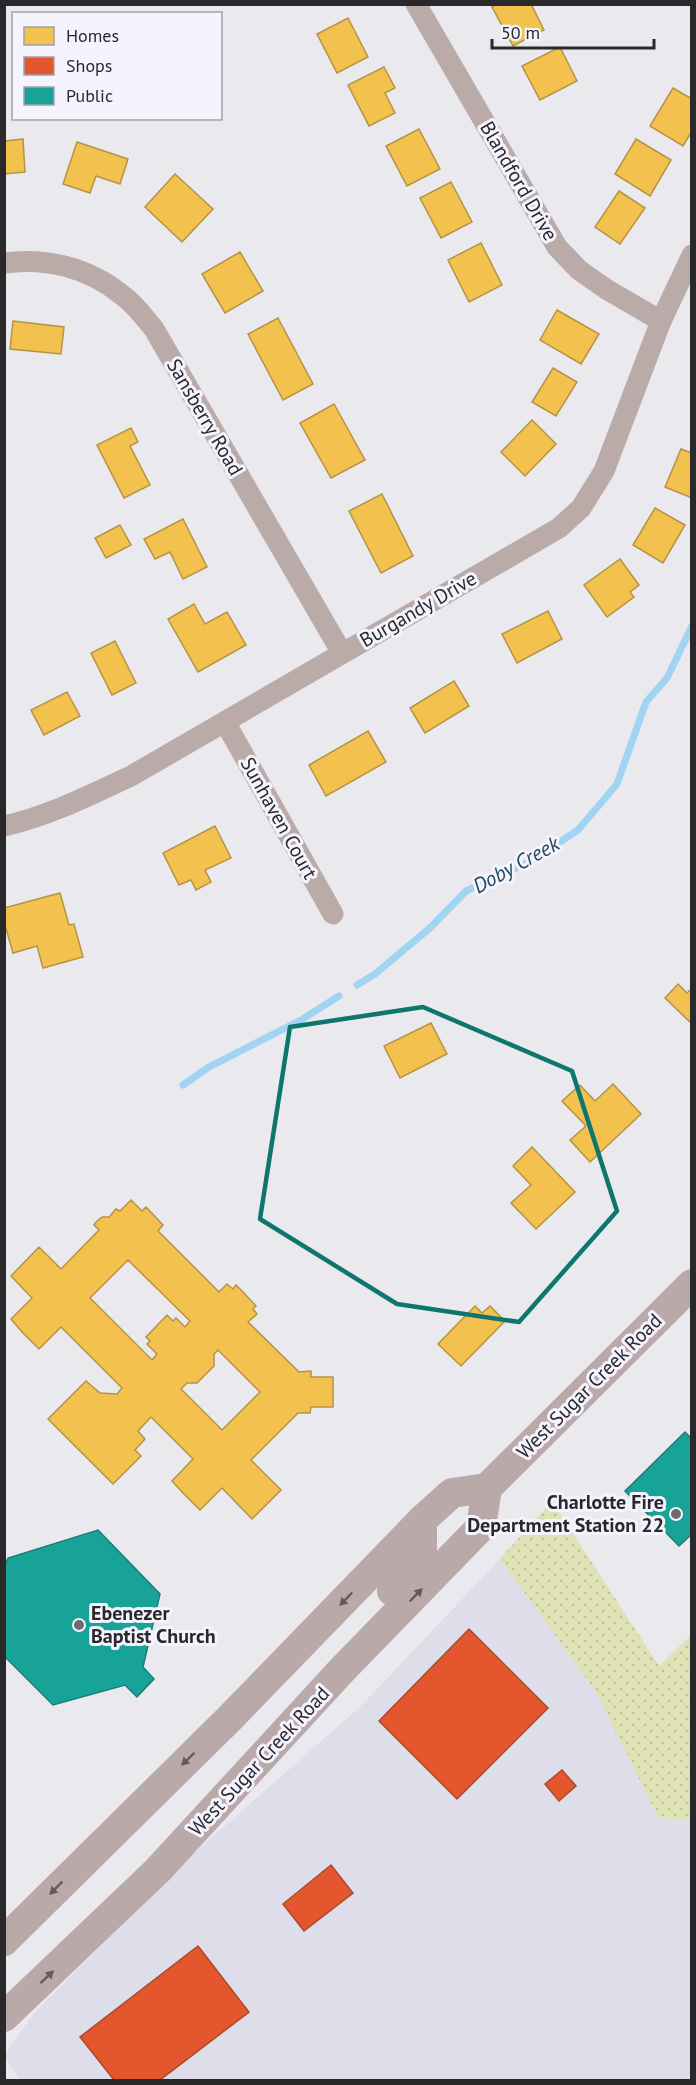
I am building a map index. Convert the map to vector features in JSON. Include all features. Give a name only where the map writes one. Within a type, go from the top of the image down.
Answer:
[{"type":"main road","name":"West Sugar Creek Road","points":[[4,2017],[158,1870],[341,1671],[481,1527],[487,1488],[692,1284]]},
{"type":"main road","points":[[4,1941],[230,1718],[422,1520],[452,1493],[487,1488]]},
{"type":"main road","points":[[341,1671],[359,1632],[392,1590],[422,1558],[422,1520]]},
{"type":"street","name":"Blandford Drive","points":[[416,4],[557,247],[579,270],[606,290],[661,321]]},
{"type":"street","name":"Burgandy Drive","points":[[4,826],[27,821],[79,801],[131,776],[559,528],[581,508],[598,485],[661,321],[692,255]]},
{"type":"street","name":"Sansberry Road","points":[[4,263],[45,262],[76,269],[96,277],[134,305],[154,329],[342,653]]},
{"type":"street","name":"Sunhaven Court","points":[[225,722],[333,914]]},
{"type":"highlighted area","points":[[423,1007],[572,1071],[617,1211],[519,1322],[397,1304],[260,1219],[290,1027]]},
{"type":"shaded area","points":[[500,1559],[598,1695],[658,1818],[691,1820],[691,2080],[20,2080],[5,2058],[5,2054],[35,2012],[193,1854],[360,1707]]},
{"type":"green space","points":[[552,1501],[659,1666],[691,1635],[691,1820],[658,1818],[598,1695],[500,1559]]},
{"type":"building: Homes","points":[[497,4],[531,4],[544,30],[513,46],[492,7]]},
{"type":"building: Homes","points":[[348,18],[368,57],[337,73],[317,34]]},
{"type":"building: Homes","points":[[560,47],[577,81],[540,100],[522,66]]},
{"type":"building: Homes","points":[[384,67],[395,88],[385,93],[395,113],[369,126],[348,85]]},
{"type":"building: Homes","points":[[673,88],[692,99],[692,131],[683,146],[650,126]]},
{"type":"building: Homes","points":[[419,129],[440,169],[407,186],[386,146]]},
{"type":"building: Homes","points":[[23,139],[25,172],[4,174],[4,141]]},
{"type":"building: Homes","points":[[636,139],[671,160],[650,196],[615,174]]},
{"type":"building: Homes","points":[[77,142],[128,159],[120,184],[96,176],[90,193],[63,184]]},
{"type":"building: Homes","points":[[175,174],[213,209],[182,242],[145,207]]},
{"type":"building: Homes","points":[[451,182],[472,222],[441,238],[420,198]]},
{"type":"building: Homes","points":[[619,191],[645,208],[620,244],[595,227]]},
{"type":"building: Homes","points":[[481,243],[502,285],[469,302],[448,260]]},
{"type":"building: Homes","points":[[240,252],[263,291],[225,313],[202,274]]},
{"type":"building: Homes","points":[[557,310],[599,334],[581,364],[540,340]]},
{"type":"building: Homes","points":[[278,318],[313,384],[283,400],[248,334]]},
{"type":"building: Homes","points":[[13,321],[64,327],[61,354],[10,349]]},
{"type":"building: Homes","points":[[553,368],[577,382],[556,416],[532,402]]},
{"type":"building: Homes","points":[[334,404],[365,460],[331,478],[300,423]]},
{"type":"building: Homes","points":[[532,420],[556,444],[525,476],[501,452]]},
{"type":"building: Homes","points":[[131,428],[138,442],[130,446],[150,485],[124,498],[97,445]]},
{"type":"building: Homes","points":[[681,449],[692,453],[692,498],[665,487]]},
{"type":"building: Homes","points":[[382,494],[413,556],[381,573],[349,511]]},
{"type":"building: Homes","points":[[655,508],[685,525],[663,563],[633,545]]},
{"type":"building: Homes","points":[[183,519],[207,567],[183,579],[170,552],[155,559],[144,539]]},
{"type":"building: Homes","points":[[120,525],[131,545],[106,558],[95,538]]},
{"type":"building: Homes","points":[[620,559],[639,585],[630,592],[634,597],[607,617],[584,585]]},
{"type":"building: Homes","points":[[194,604],[205,624],[227,612],[246,645],[198,672],[168,619]]},
{"type":"building: Homes","points":[[548,611],[562,639],[517,663],[502,634]]},
{"type":"building: Homes","points":[[115,641],[136,683],[112,695],[91,653]]},
{"type":"building: Homes","points":[[454,681],[469,706],[425,733],[410,708]]},
{"type":"building: Homes","points":[[67,692],[80,716],[44,735],[31,710]]},
{"type":"building: Homes","points":[[368,731],[386,762],[326,796],[309,765]]},
{"type":"building: Homes","points":[[215,826],[231,858],[205,870],[211,882],[196,890],[191,880],[179,885],[163,853]]},
{"type":"building: Homes","points":[[60,893],[69,925],[74,924],[83,957],[43,968],[37,946],[13,953],[4,922],[4,908]]},
{"type":"building: Homes","points":[[678,984],[687,993],[692,988],[692,1024],[665,998]]},
{"type":"building: Homes","points":[[431,1023],[447,1054],[400,1078],[384,1046]]},
{"type":"building: Homes","points":[[613,1084],[641,1114],[590,1162],[570,1140],[586,1126],[562,1101],[580,1085],[595,1101]]},
{"type":"building: Homes","points":[[532,1147],[575,1192],[536,1229],[511,1203],[531,1185],[513,1166]]},
{"type":"building: Homes","points":[[131,1200],[142,1211],[146,1207],[163,1225],[158,1231],[219,1292],[227,1284],[233,1289],[236,1285],[244,1293],[256,1306],[253,1309],[257,1314],[248,1322],[299,1372],[311,1371],[311,1377],[333,1377],[333,1407],[311,1407],[310,1413],[298,1413],[251,1460],[281,1490],[252,1519],[222,1488],[200,1510],[183,1493],[172,1481],[193,1459],[151,1417],[138,1431],[145,1439],[135,1450],[141,1456],[113,1484],[48,1419],[86,1381],[100,1393],[117,1394],[122,1388],[61,1327],[39,1349],[22,1332],[11,1319],[32,1298],[11,1276],[39,1247],[61,1269],[99,1230],[94,1225],[97,1221],[102,1217],[109,1217],[116,1209],[120,1211]],"holes":[[[128,1260],[190,1321],[185,1327],[176,1318],[173,1321],[167,1315],[146,1337],[150,1341],[147,1344],[157,1354],[152,1360],[90,1298]],[[218,1350],[260,1392],[222,1430],[181,1389],[187,1383],[197,1383],[214,1366],[214,1354]]]},
{"type":"building: Homes","points":[[475,1306],[482,1313],[490,1306],[505,1321],[461,1366],[438,1344]]},
{"type":"building: Shops","points":[[469,1629],[548,1708],[457,1799],[379,1721]]},
{"type":"building: Shops","points":[[562,1770],[576,1786],[559,1801],[545,1784]]},
{"type":"building: Shops","points":[[331,1865],[353,1893],[304,1931],[283,1904]]},
{"type":"building: Shops","points":[[198,1946],[249,2012],[160,2080],[114,2080],[80,2037]]},
{"type":"building: Public","points":[[685,1432],[692,1439],[692,1534],[679,1546],[625,1491]]},
{"type":"building: Public","name":"Ebenezer Baptist Church","points":[[98,1530],[160,1594],[143,1667],[154,1679],[137,1697],[125,1685],[53,1705],[4,1656],[4,1567],[8,1558]]},
{"type":"waterway","name":"Doby Creek","points":[[357,985],[375,974],[431,927],[466,891],[533,860],[578,830],[617,784],[646,702],[667,678],[692,626]]},
{"type":"waterway","name":"Doby Creek","points":[[183,1085],[209,1067],[301,1020],[339,996]]},
{"type":"place","name":"Charlotte Fire Department Station 22","points":[[676,1514]]},
{"type":"place","name":"Ebenezer Baptist Church","points":[[79,1625]]}]
